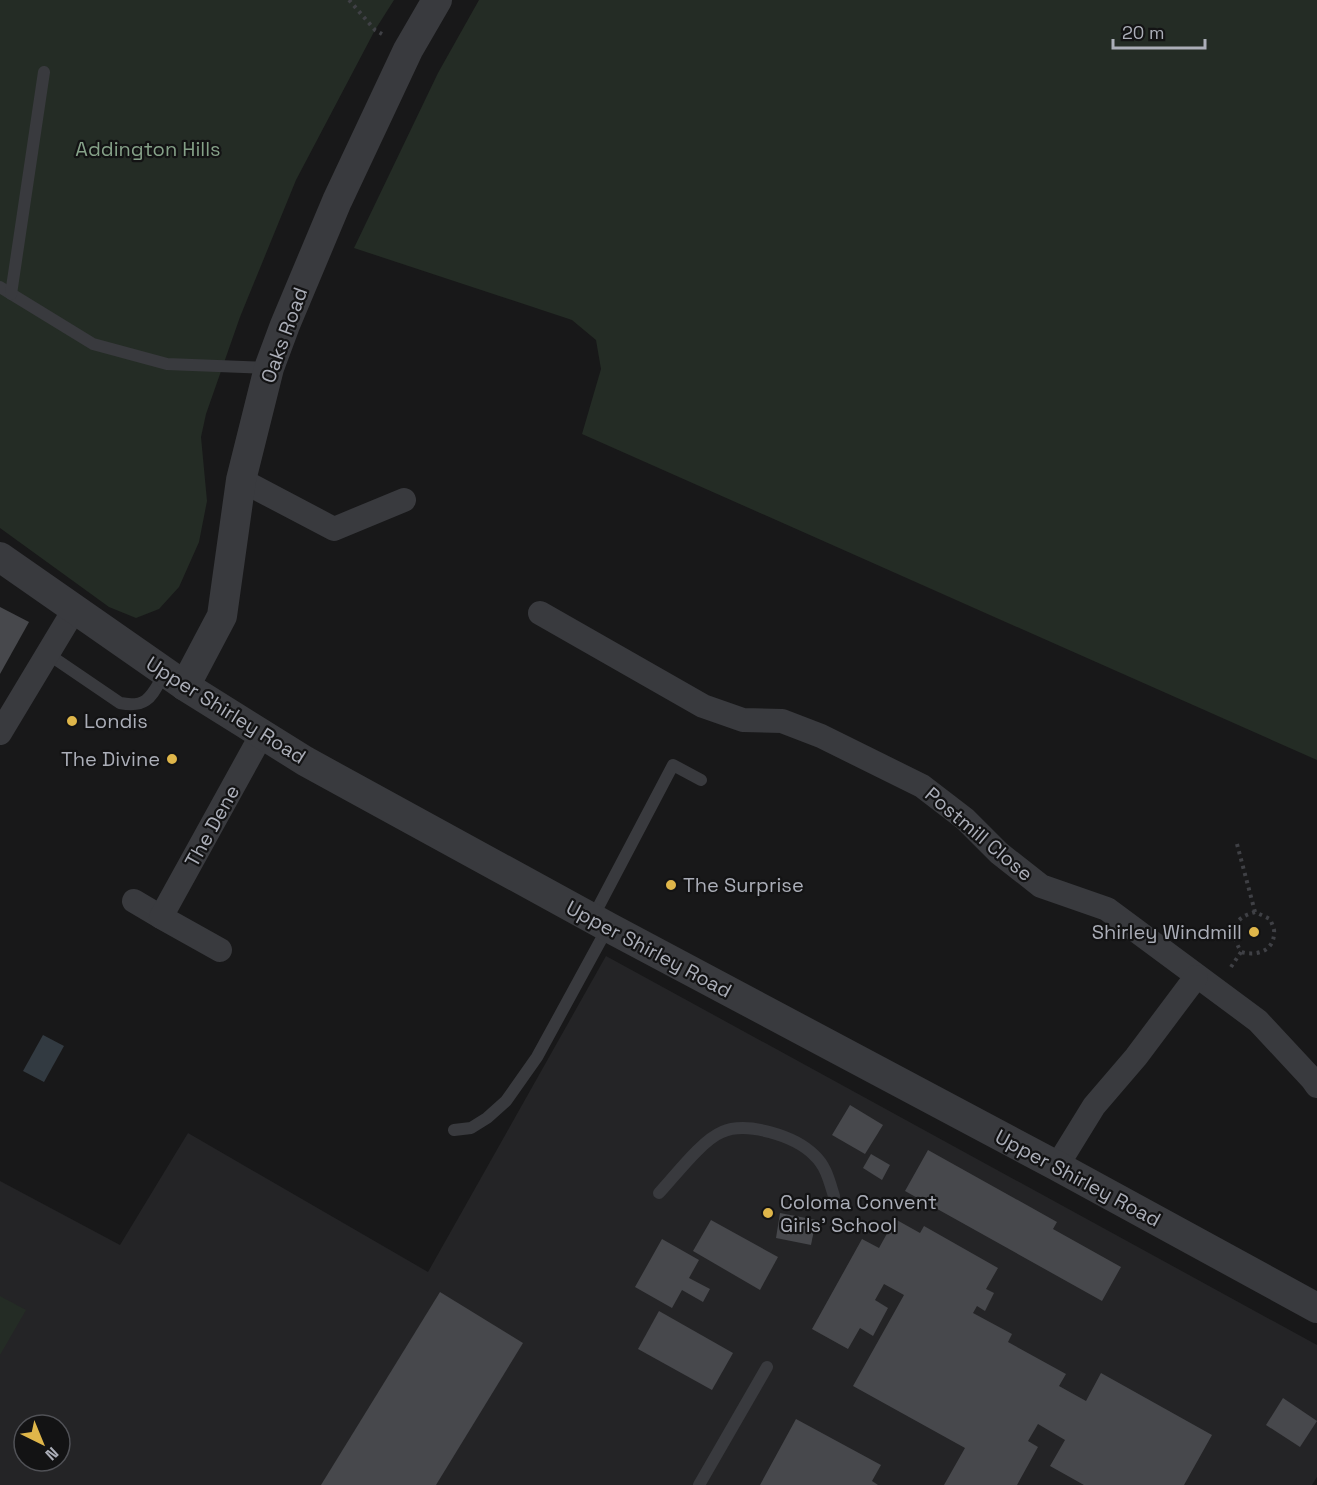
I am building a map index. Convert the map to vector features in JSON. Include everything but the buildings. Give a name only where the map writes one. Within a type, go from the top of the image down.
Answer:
[{"type":"street","name":"Oaks Road","points":[[175,680],[222,616],[241,480],[269,368],[285,325],[333,211],[408,50],[437,0]]},
{"type":"street","points":[[241,480],[334,529],[404,500]]},
{"type":"street","name":"Upper Shirley Road","points":[[0,558],[175,680],[305,761],[600,923],[1058,1166],[1317,1308]]},
{"type":"street","points":[[0,733],[7,705],[48,654],[74,610]]},
{"type":"street","name":"Postmill Close","points":[[540,613],[703,706],[743,720],[782,721],[821,736],[922,786],[965,819],[999,853],[1041,886],[1107,909],[1258,1021],[1317,1086]]},
{"type":"street","name":"The Dene","points":[[161,917],[262,734]]},
{"type":"street","points":[[134,901],[220,950]]},
{"type":"street","points":[[1058,1166],[1094,1106],[1136,1057],[1206,984]]},
{"type":"lane","points":[[11,294],[44,72]]},
{"type":"lane","points":[[0,287],[93,344],[167,364],[269,368]]},
{"type":"lane","points":[[48,654],[120,703],[135,706],[148,700],[175,680]]},
{"type":"lane","points":[[454,1130],[471,1128],[487,1118],[506,1101],[537,1057],[672,765],[702,780]]},
{"type":"lane","points":[[659,1193],[709,1140],[723,1131],[742,1128],[773,1132],[798,1143],[814,1155],[827,1172],[834,1196]]},
{"type":"lane","points":[[699,1485],[767,1366]]},
{"type":"path","points":[[349,0],[375,30],[408,50]]},
{"type":"path","points":[[1237,844],[1255,912]]},
{"type":"path","points":[[1255,912],[1270,919],[1275,933],[1264,952],[1252,955],[1241,951],[1234,939],[1235,925],[1244,915],[1255,912]]},
{"type":"path","points":[[1206,984],[1241,951]]},
{"type":"shaded area","name":"Coloma Convent Girls' School","points":[[606,956],[1317,1345],[1317,1477],[1312,1485],[0,1485],[0,1181],[120,1245],[188,1133],[428,1272]]},
{"type":"shaded area","points":[[43,1035],[64,1046],[44,1082],[23,1071]]},
{"type":"green space","name":"Addington Hills","points":[[0,0],[394,0],[375,30],[296,180],[240,317],[206,414],[201,437],[207,501],[199,542],[179,587],[159,609],[136,618],[109,607],[0,528]]},
{"type":"green space","points":[[479,0],[1317,0],[1317,760],[582,434],[601,369],[596,340],[572,320],[354,248],[438,73]]},
{"type":"green space","points":[[0,1296],[26,1310],[0,1355]]},
{"type":"place","name":"Londis","points":[[72,721]]},
{"type":"place","name":"The Divine","points":[[172,759]]},
{"type":"place","name":"The Surprise","points":[[671,885]]},
{"type":"place","name":"Shirley Windmill","points":[[1254,932]]},
{"type":"place","name":"Coloma Convent Girls' School","points":[[768,1213]]}]
